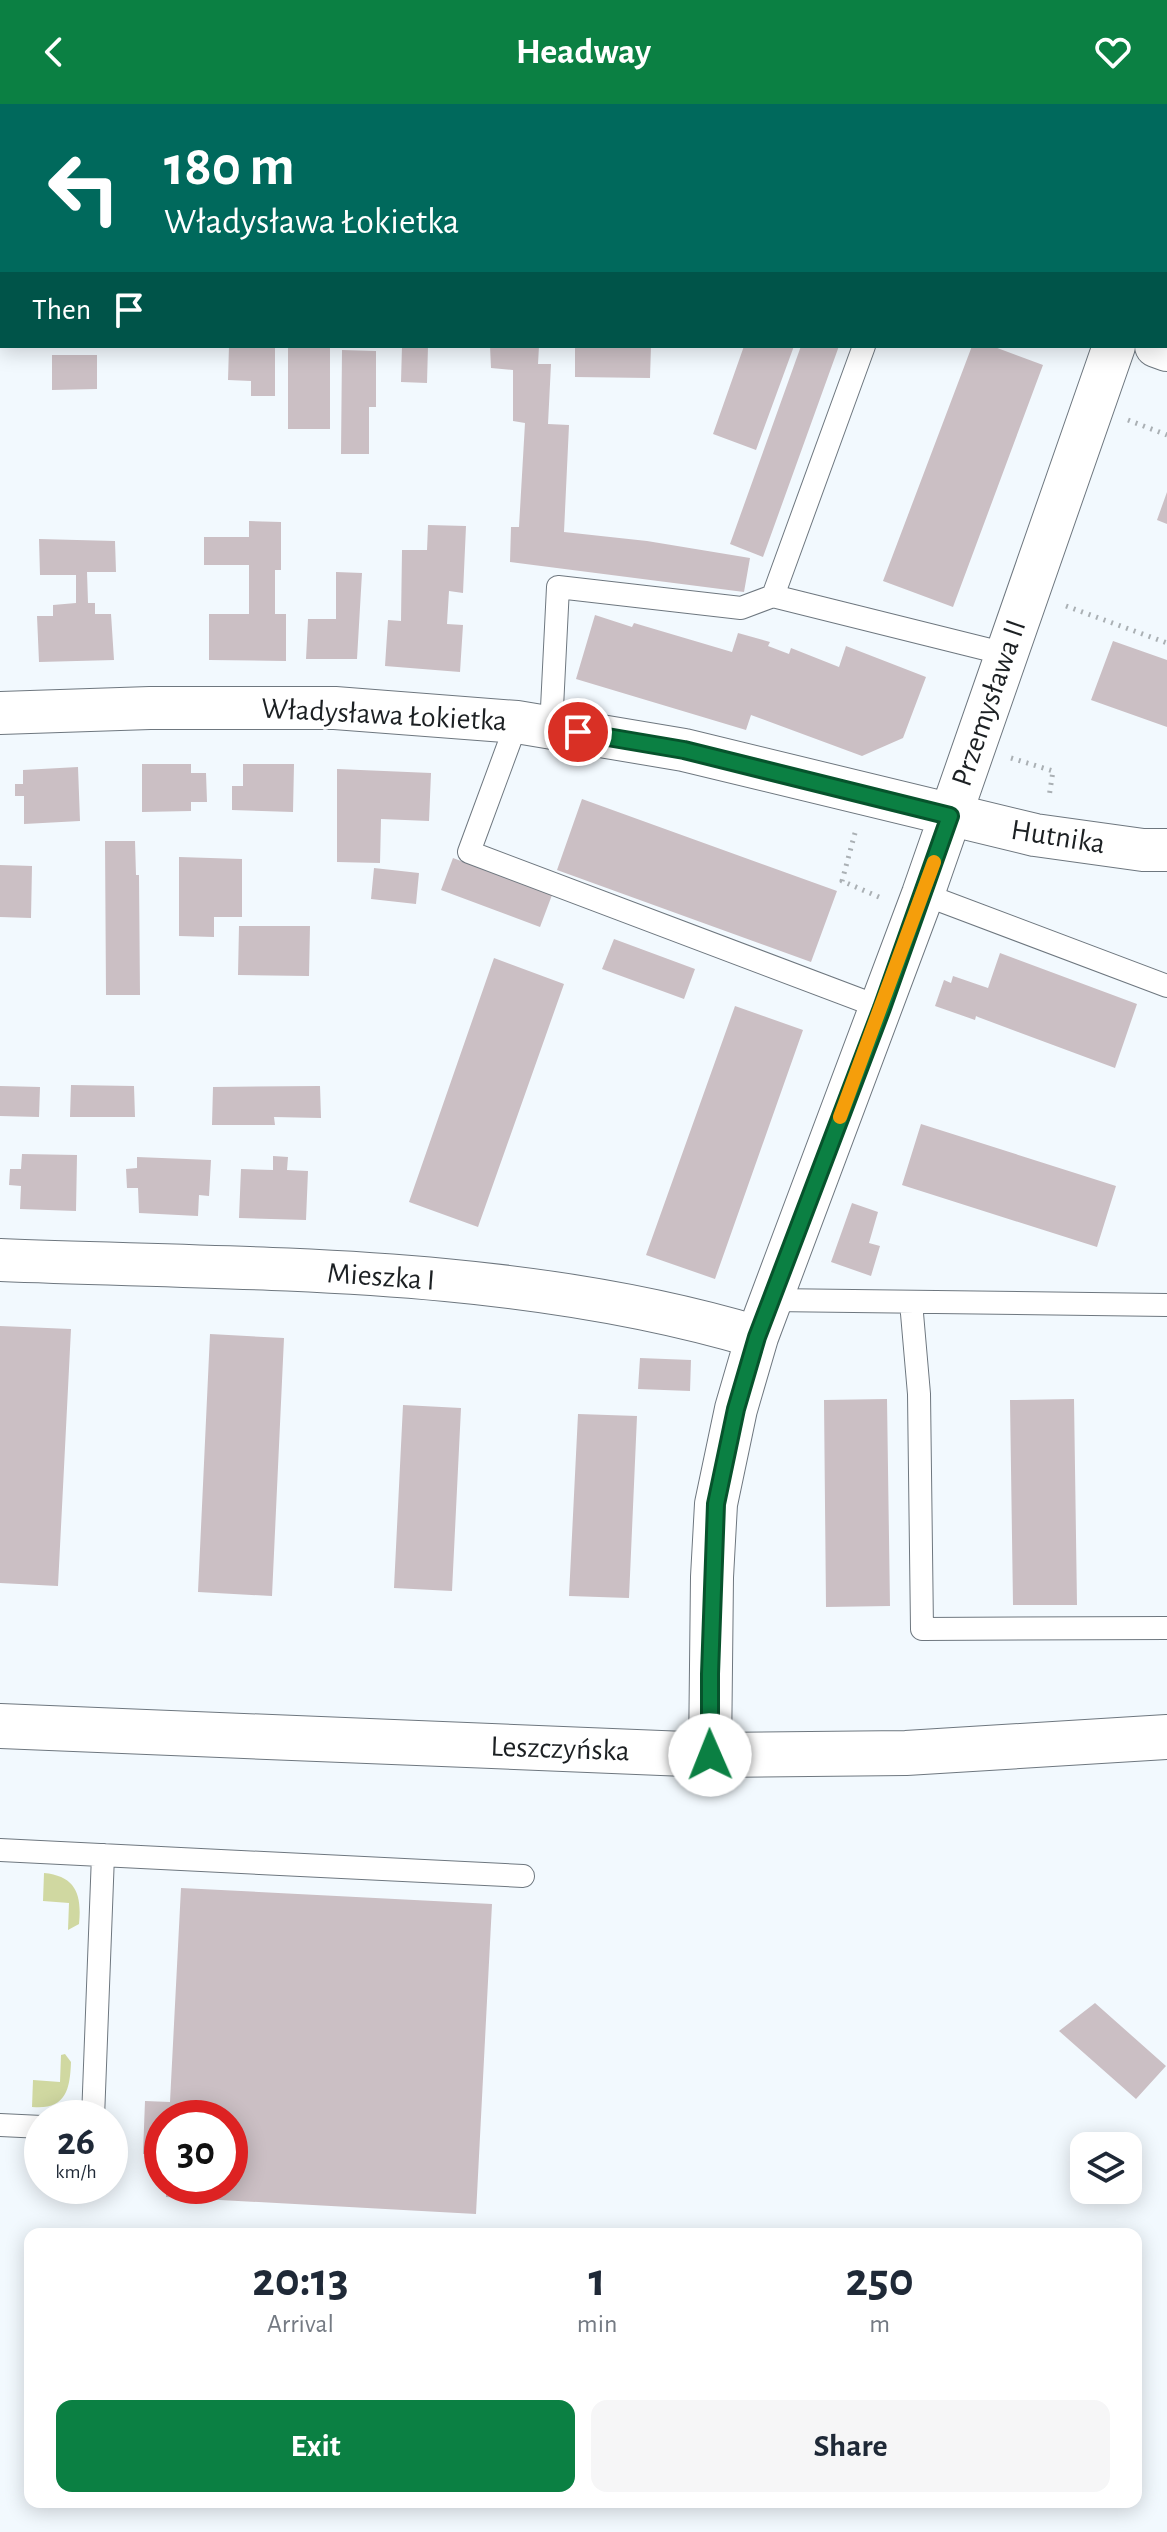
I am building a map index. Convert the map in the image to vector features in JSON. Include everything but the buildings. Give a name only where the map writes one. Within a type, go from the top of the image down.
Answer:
[{"type":"street","name":"Przemysława II","points":[[710,1755],[711,1605],[716,1504],[736,1409],[764,1318],[882,1008],[1113,348]]},
{"type":"street","name":"Władysława Łokietka","points":[[0,713],[150,708],[335,708],[534,725],[684,750],[950,816]]},
{"type":"street","name":"Hutnika","points":[[950,816],[1035,835],[1143,850],[1167,850]]},
{"type":"street","name":"Mieszka I","points":[[0,1260],[404,1276],[575,1296],[707,1322],[764,1318]]},
{"type":"street","name":"Leszczyńska","points":[[0,1726],[710,1755],[906,1753],[1167,1737]]},
{"type":"lane","points":[[773,596],[863,348]]},
{"type":"lane","points":[[882,1008],[469,852],[534,725],[558,587],[741,608],[773,596],[1006,654]]},
{"type":"lane","points":[[923,894],[1167,986]]},
{"type":"lane","points":[[911,1302],[919,1394],[922,1629],[1167,1628]]},
{"type":"lane","points":[[764,1318],[911,1302],[1167,1305]]},
{"type":"lane","points":[[0,1850],[523,1876]]},
{"type":"lane","points":[[94,2100],[103,1855]]},
{"type":"lane","points":[[0,2125],[24,2126]]},
{"type":"path","points":[[1120,417],[1167,435]]},
{"type":"path","points":[[1054,602],[1167,643]]},
{"type":"green space","points":[[44,1873],[63,1878],[75,1889],[79,1924],[68,1930],[69,1903],[43,1901]]},
{"type":"green space","points":[[65,2054],[71,2062],[64,2096],[61,2100],[32,2100],[33,2080],[60,2082],[61,2055]]},
{"type":"slow traffic","points":[[840,1117],[934,862]]},
{"type":"route","points":[[578,732],[684,750],[950,816],[882,1008],[757,1337],[736,1409],[716,1504],[710,1755]]}]
